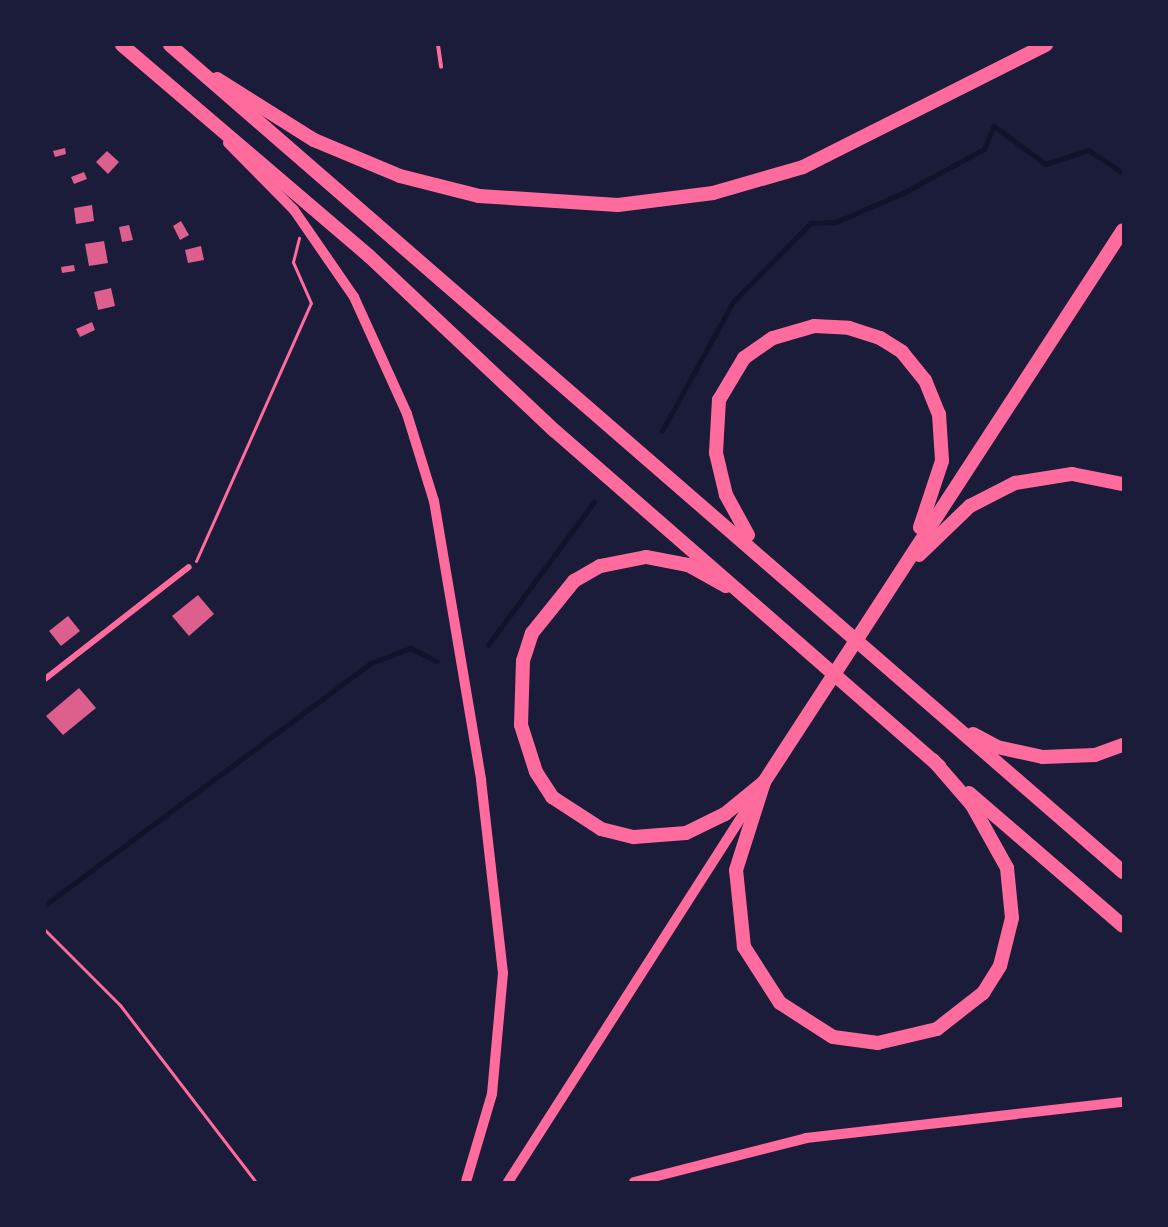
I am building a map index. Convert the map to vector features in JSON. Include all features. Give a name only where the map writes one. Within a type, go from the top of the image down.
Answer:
[{"type":"highway","points":[[122,45],[369,256],[555,430],[1123,926]]},
{"type":"highway","points":[[170,45],[244,114],[768,560],[1123,872]]},
{"type":"highway","points":[[188,60],[277,121],[360,161],[479,196],[575,206],[668,201],[774,177],[856,145],[1046,45]]},
{"type":"highway","points":[[933,760],[997,844],[1007,868],[1012,918],[1000,966],[983,993],[946,1024],[907,1039],[856,1042],[813,1029],[780,1003],[753,968],[737,916],[736,870],[764,782],[1123,230]]},
{"type":"highway","points":[[768,560],[740,524],[726,495],[715,442],[719,400],[744,358],[773,338],[814,326],[849,328],[902,352],[925,380],[939,414],[938,483],[893,583]]},
{"type":"highway","points":[[893,583],[944,528],[990,492],[1038,477],[1072,474],[1123,484]]},
{"type":"highway","points":[[751,601],[667,559],[628,558],[600,566],[550,606],[532,633],[523,661],[521,725],[536,772],[552,797],[601,830],[634,837],[686,833],[725,814],[764,782]]},
{"type":"highway","points":[[950,722],[997,747],[1043,758],[1095,755],[1123,745]]},
{"type":"main road","points":[[170,86],[307,227],[354,297],[395,383],[423,464],[446,561],[481,780],[503,973],[492,1094],[466,1182]]},
{"type":"main road","points":[[508,1182],[764,782]]},
{"type":"main road","points":[[634,1182],[806,1138],[1123,1102]]},
{"type":"street","points":[[45,679],[189,567]]},
{"type":"lane","points":[[438,45],[441,67]]},
{"type":"path","points":[[189,567],[204,550],[311,303],[293,262],[293,247],[307,227]]},
{"type":"path","points":[[45,930],[120,1005],[256,1182]]},
{"type":"building","points":[[65,148],[66,154],[55,157],[53,151]]},
{"type":"building","points":[[107,151],[119,162],[108,174],[96,162]]},
{"type":"building","points":[[84,172],[87,179],[74,184],[71,177]]},
{"type":"building","points":[[92,205],[94,221],[76,224],[74,208]]},
{"type":"building","points":[[181,221],[189,235],[180,240],[173,226]]},
{"type":"building","points":[[129,225],[133,240],[122,242],[119,227]]},
{"type":"building","points":[[104,241],[108,263],[89,266],[85,244]]},
{"type":"building","points":[[201,246],[204,260],[188,263],[185,250]]},
{"type":"building","points":[[74,265],[75,271],[62,273],[61,267]]},
{"type":"building","points":[[111,288],[115,306],[98,310],[94,292]]},
{"type":"building","points":[[92,322],[95,330],[80,337],[76,329]]},
{"type":"building","points":[[198,595],[214,614],[189,636],[172,616]]},
{"type":"building","points":[[68,616],[80,631],[61,646],[49,631]]},
{"type":"building","points":[[79,688],[96,708],[63,735],[46,716]]},
{"type":"waterway","points":[[662,431],[733,302],[811,223],[836,222],[903,193],[984,149],[994,126],[1046,164],[1089,150],[1123,173]]},
{"type":"waterway","points":[[488,645],[594,502]]},
{"type":"waterway","points":[[45,905],[371,663],[411,648],[437,661]]}]
